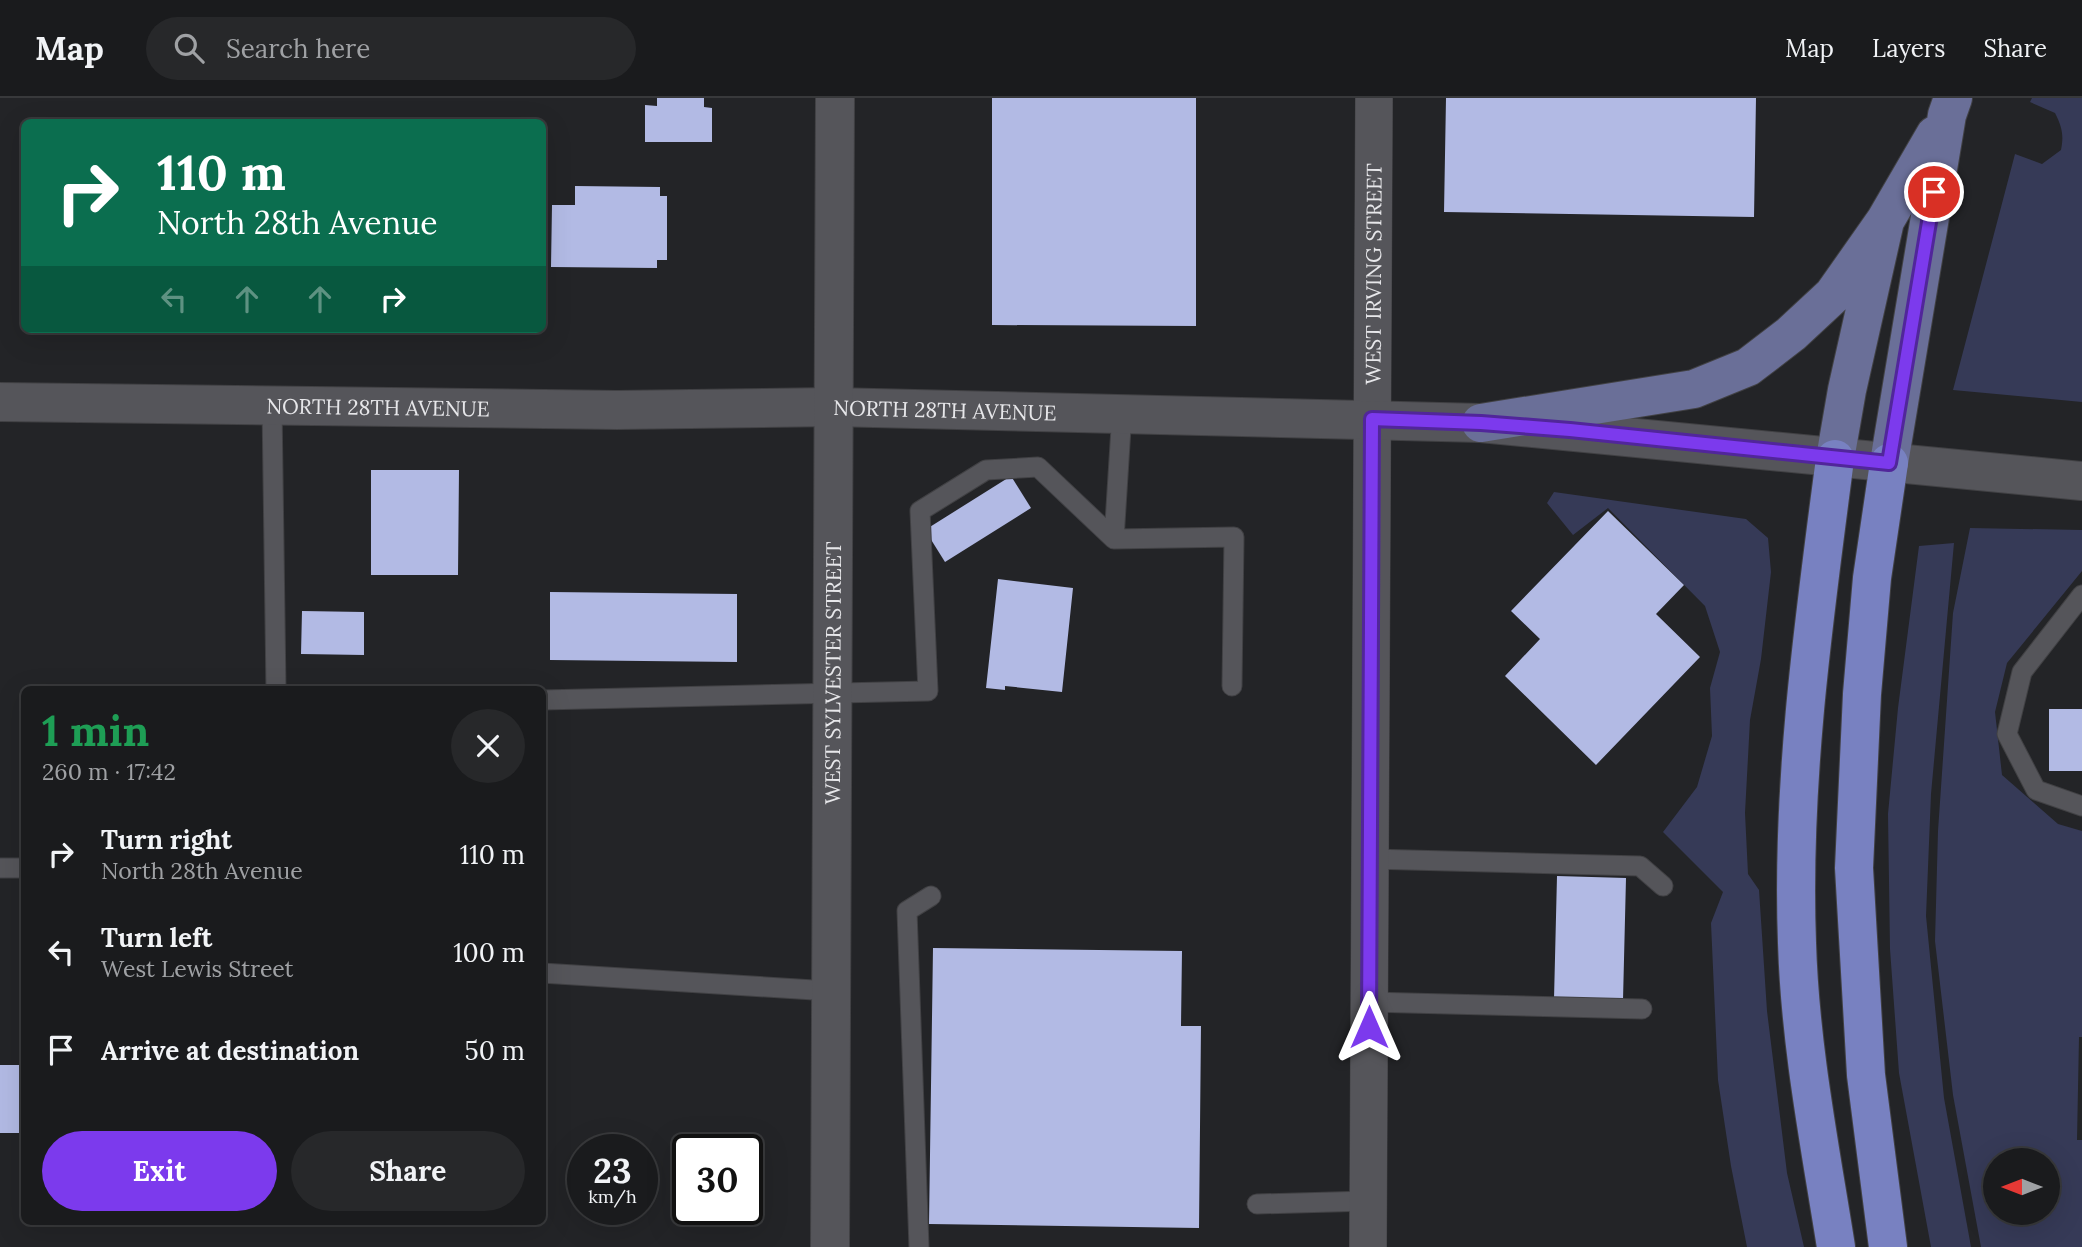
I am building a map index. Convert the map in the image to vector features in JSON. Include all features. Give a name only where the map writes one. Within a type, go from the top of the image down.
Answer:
[{"type":"highway","points":[[1835,459],[1812,631],[1805,712],[1797,851],[1797,944],[1809,1081],[1836,1247]]},
{"type":"highway","points":[[1888,1247],[1866,1075],[1854,868],[1863,681],[1872,578],[1889,463]]},
{"type":"main road","points":[[1481,423],[1694,389],[1748,367],[1791,334],[1833,295],[1885,221],[1950,107]]},
{"type":"main road","points":[[1889,463],[1950,107]]},
{"type":"main road","points":[[1835,459],[1847,390],[1885,221]]},
{"type":"street","name":"WEST SYLVESTER STREET","points":[[830,1247],[835,98]]},
{"type":"street","name":"WEST IRVING STREET","points":[[1368,1247],[1374,98]]},
{"type":"street","name":"NORTH 28TH AVENUE","points":[[0,402],[617,410],[833,407],[1122,412],[1481,423],[2082,481]]},
{"type":"lane","points":[[272,405],[276,686]]},
{"type":"lane","points":[[1114,539],[1122,412]]},
{"type":"lane","points":[[546,700],[928,691],[920,511],[986,470],[1038,467],[1114,539],[1234,537],[1232,686]]},
{"type":"lane","points":[[2082,595],[2022,672],[2007,734],[2036,790],[2082,806]]},
{"type":"lane","points":[[1370,859],[1640,866],[1663,886]]},
{"type":"lane","points":[[0,868],[21,868]]},
{"type":"lane","points":[[919,1247],[907,911],[931,896]]},
{"type":"lane","points":[[546,973],[830,991]]},
{"type":"lane","points":[[1369,1002],[1642,1009]]},
{"type":"lane","points":[[1257,1204],[1368,1201]]},
{"type":"shaded area","points":[[2032,98],[2082,98],[2082,402],[1953,390],[2015,154],[2042,164],[2061,150],[2062,131],[2055,113],[2030,102]]},
{"type":"shaded area","points":[[1554,492],[1746,519],[1768,538],[1771,572],[1761,659],[1750,720],[1745,813],[1748,874],[1759,890],[1767,1011],[1787,1173],[1804,1247],[1747,1247],[1718,1080],[1711,923],[1723,892],[1663,832],[1697,787],[1712,736],[1710,688],[1720,652],[1705,606],[1608,508],[1573,535],[1547,503]]},
{"type":"shaded area","points":[[1970,528],[2082,530],[2082,571],[2007,663],[1995,712],[2002,775],[2058,824],[2082,831],[2082,1037],[2079,1037],[2077,1140],[2082,1140],[2082,1247],[1981,1247],[1953,1095],[1935,941],[1938,831],[1953,613]]},
{"type":"shaded area","points":[[1954,543],[1931,794],[1926,916],[1944,1098],[1971,1247],[1931,1247],[1899,1073],[1890,949],[1888,814],[1898,708],[1919,546]]},
{"type":"building","points":[[657,98],[704,98],[704,107],[712,108],[712,142],[645,142],[645,105],[657,106]]},
{"type":"building","points":[[992,98],[1196,98],[1196,326],[992,325]]},
{"type":"building","points":[[1446,98],[1756,98],[1754,217],[1444,212]]},
{"type":"building","points":[[575,186],[660,187],[660,196],[667,196],[667,260],[657,260],[657,268],[551,267],[552,205],[575,205]]},
{"type":"building","points":[[371,470],[459,470],[458,575],[371,575]]},
{"type":"building","points":[[1011,476],[1031,508],[945,562],[925,530]]},
{"type":"building","points":[[1608,511],[1684,585],[1656,614],[1700,657],[1596,765],[1505,676],[1540,639],[1511,611]]},
{"type":"building","points":[[998,579],[1073,588],[1062,692],[1005,686],[1005,690],[986,688]]},
{"type":"building","points":[[550,592],[737,594],[737,662],[550,660]]},
{"type":"building","points":[[302,611],[364,612],[364,655],[301,654]]},
{"type":"building","points":[[2049,709],[2082,709],[2082,771],[2049,771]]},
{"type":"building","points":[[1557,876],[1626,878],[1623,1000],[1554,999]]},
{"type":"building","points":[[933,948],[1182,951],[1181,1026],[1201,1026],[1199,1228],[929,1224]]},
{"type":"building","points":[[0,1065],[21,1065],[21,1133],[0,1133]]},
{"type":"route","points":[[1369,1027],[1372,419],[1570,430],[1889,463],[1934,192]]}]
